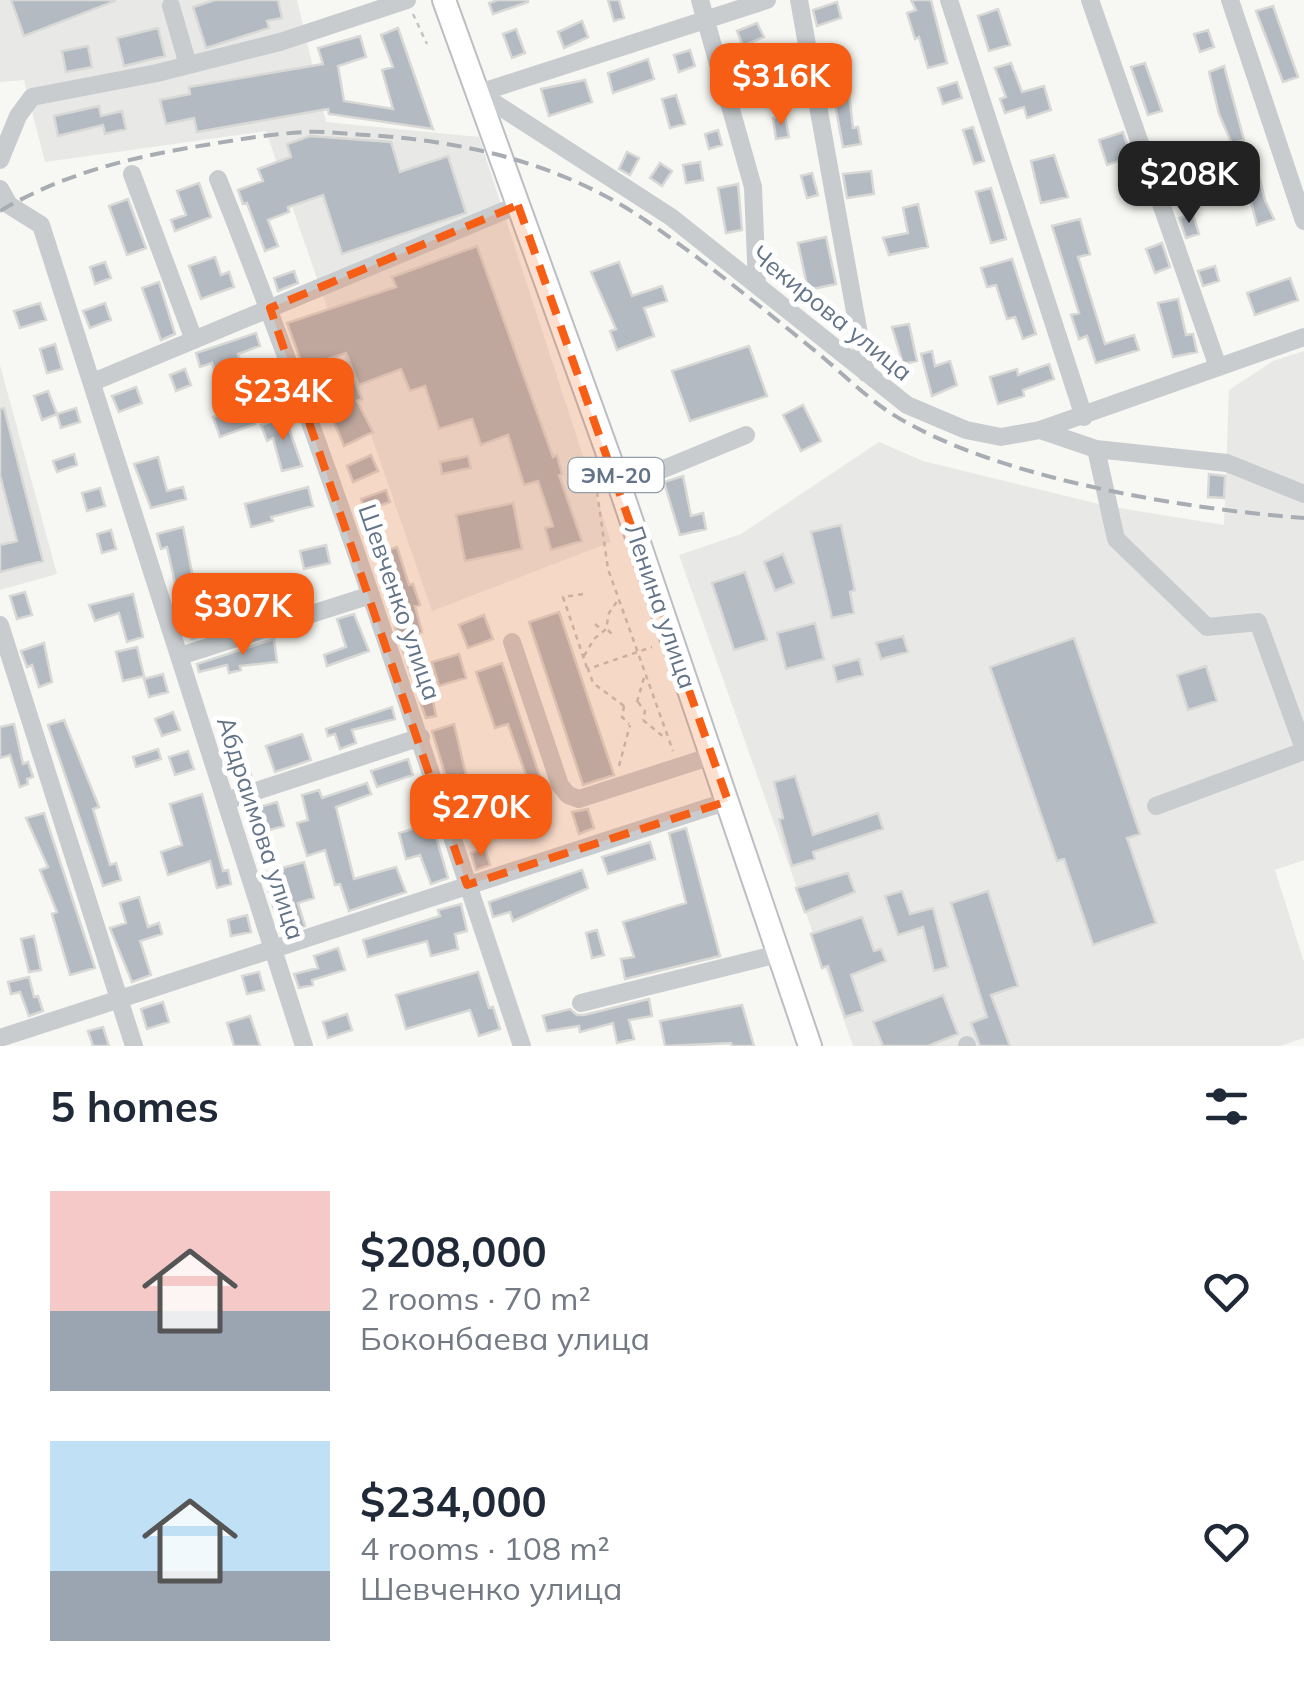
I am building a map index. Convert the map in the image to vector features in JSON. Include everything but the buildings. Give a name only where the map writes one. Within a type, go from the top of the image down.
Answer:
[{"type":"main road","name":"Ленина улица","points":[[444,0],[518,205],[608,490],[712,756],[810,1046]]},
{"type":"street","points":[[700,0],[754,187],[757,285]]},
{"type":"street","points":[[479,93],[767,0]]},
{"type":"street","points":[[799,0],[866,372]]},
{"type":"street","points":[[949,0],[1084,417]]},
{"type":"street","points":[[1090,0],[1218,367]]},
{"type":"street","points":[[1230,0],[1304,222]]},
{"type":"street","points":[[0,160],[10,112],[32,97],[280,42],[400,5]]},
{"type":"street","points":[[170,6],[188,65]]},
{"type":"street","name":"Чекирова улица","points":[[479,93],[671,216],[907,406],[966,430],[1001,437],[1040,430],[1304,337]]},
{"type":"street","points":[[132,174],[194,340]]},
{"type":"street","name":"Шевченко улица","points":[[218,179],[270,308],[421,737],[522,1046]]},
{"type":"street","name":"Абдраимова улица","points":[[0,189],[10,206],[41,225],[304,1046]]},
{"type":"street","points":[[93,382],[518,205]]},
{"type":"street","points":[[1040,430],[1096,448],[1227,464],[1304,494]]},
{"type":"street","points":[[608,490],[746,435]]},
{"type":"street","points":[[1096,448],[1116,538],[1207,627],[1258,622],[1304,750],[1156,806]]},
{"type":"street","points":[[180,656],[371,595]]},
{"type":"street","points":[[0,625],[134,1046]]},
{"type":"street","points":[[512,642],[560,785],[568,796],[579,799],[712,756]]},
{"type":"street","points":[[226,801],[421,737]]},
{"type":"street","points":[[0,1038],[728,801]]},
{"type":"street","points":[[581,1004],[778,954]]},
{"type":"path","points":[[400,5],[427,44]]},
{"type":"path","points":[[608,490],[608,569],[678,767]]},
{"type":"path","points":[[583,594],[563,597],[593,683],[624,706]]},
{"type":"path","points":[[584,657],[594,639],[606,630],[609,613],[619,599]]},
{"type":"path","points":[[595,624],[615,637]]},
{"type":"path","points":[[588,669],[652,647]]},
{"type":"path","points":[[637,702],[645,673]]},
{"type":"path","points":[[624,706],[637,702]]},
{"type":"path","points":[[637,702],[646,711],[643,720]]},
{"type":"path","points":[[624,706],[622,717],[630,725]]},
{"type":"path","points":[[643,720],[669,740]]},
{"type":"path","points":[[630,725],[643,720]]},
{"type":"path","points":[[619,766],[630,725]]},
{"type":"highlighted area","points":[[518,205],[728,801],[467,885],[270,308]]},
{"type":"shaded area","points":[[0,0],[297,0],[326,122],[479,137],[611,542],[432,611],[266,131],[45,162],[24,80],[0,82]]},
{"type":"shaded area","points":[[1304,351],[1304,860],[1275,870],[1304,962],[1304,1038],[1280,1046],[853,1046],[679,555],[741,534],[879,442],[923,461],[1107,506],[1224,525],[1229,390],[1273,361]]},
{"type":"shaded area","points":[[0,365],[57,574],[0,590]]},
{"type":"railway","points":[[0,211],[70,178],[118,163],[263,136],[328,132],[403,138],[511,158],[580,184],[645,220],[733,285],[889,412],[931,435],[980,455],[1090,486],[1203,507],[1304,518]]}]
